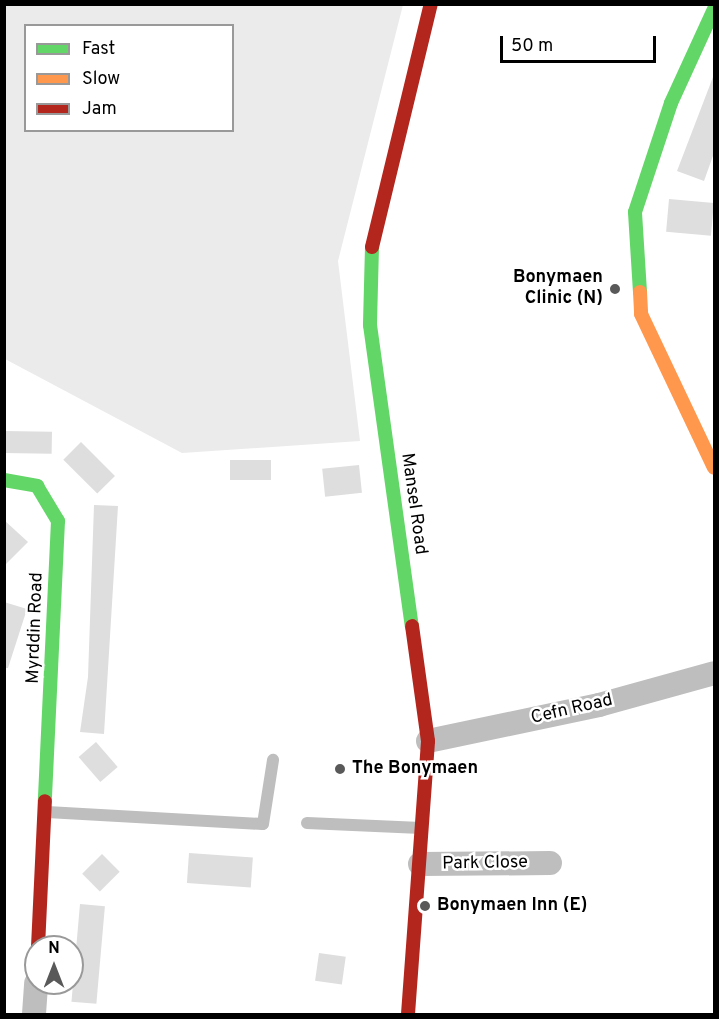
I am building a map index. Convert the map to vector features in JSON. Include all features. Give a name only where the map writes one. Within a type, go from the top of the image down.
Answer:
[{"type":"street","name":"Mansel Road","points":[[408,1014],[428,741],[370,325],[372,229],[431,4]]},
{"type":"street","points":[[711,452],[641,314],[635,212],[671,103],[714,9]]},
{"type":"street","name":"Myrddin Road","points":[[4,480],[37,486],[54,507],[58,521],[47,812],[39,935]]},
{"type":"street","name":"Cefn Road","points":[[428,741],[599,705],[714,673]]},
{"type":"street","name":"Park Close","points":[[420,864],[550,863]]},
{"type":"street","points":[[34,1014],[35,995]]},
{"type":"lane","points":[[47,812],[263,824],[273,760]]},
{"type":"lane","points":[[307,823],[422,828]]},
{"type":"shaded area","points":[[4,5],[403,5],[338,261],[360,441],[182,453],[5,359]]},
{"type":"building","points":[[713,77],[714,153],[704,181],[677,171]]},
{"type":"building","points":[[669,199],[714,203],[711,236],[666,232]]},
{"type":"building","points":[[4,431],[52,432],[52,454],[4,453]]},
{"type":"building","points":[[81,442],[115,476],[97,494],[63,460]]},
{"type":"building","points":[[230,460],[271,460],[271,480],[230,480]]},
{"type":"building","points":[[359,465],[362,493],[325,497],[322,469]]},
{"type":"building","points":[[94,505],[118,506],[104,734],[80,732],[88,677]]},
{"type":"building","points":[[4,520],[28,542],[4,566]]},
{"type":"building","points":[[4,602],[27,609],[8,668],[4,668]]},
{"type":"building","points":[[96,742],[118,767],[100,782],[79,757]]},
{"type":"building","points":[[189,853],[253,857],[251,887],[187,883]]},
{"type":"building","points":[[102,854],[120,872],[100,891],[82,874]]},
{"type":"building","points":[[80,904],[105,906],[96,1004],[71,1002],[72,995],[84,995],[84,935],[77,935]]},
{"type":"building","points":[[319,953],[346,957],[342,984],[315,981]]},
{"type":"traffic: fast","points":[[640,292],[635,212],[671,103],[714,9]]},
{"type":"traffic: fast","points":[[372,247],[370,325],[412,626]]},
{"type":"traffic: fast","points":[[4,480],[37,486],[58,521],[45,801]]},
{"type":"traffic: slow","points":[[640,292],[641,314],[714,468]]},
{"type":"traffic: jam","points":[[372,247],[431,4]]},
{"type":"traffic: jam","points":[[408,1014],[428,741],[412,626]]},
{"type":"traffic: jam","points":[[39,935],[45,801]]},
{"type":"place","name":"Bonymaen Clinic (N)","points":[[615,289]]},
{"type":"place","name":"The Bonymaen","points":[[340,769]]},
{"type":"place","name":"Bonymaen Inn (E)","points":[[425,906]]}]
